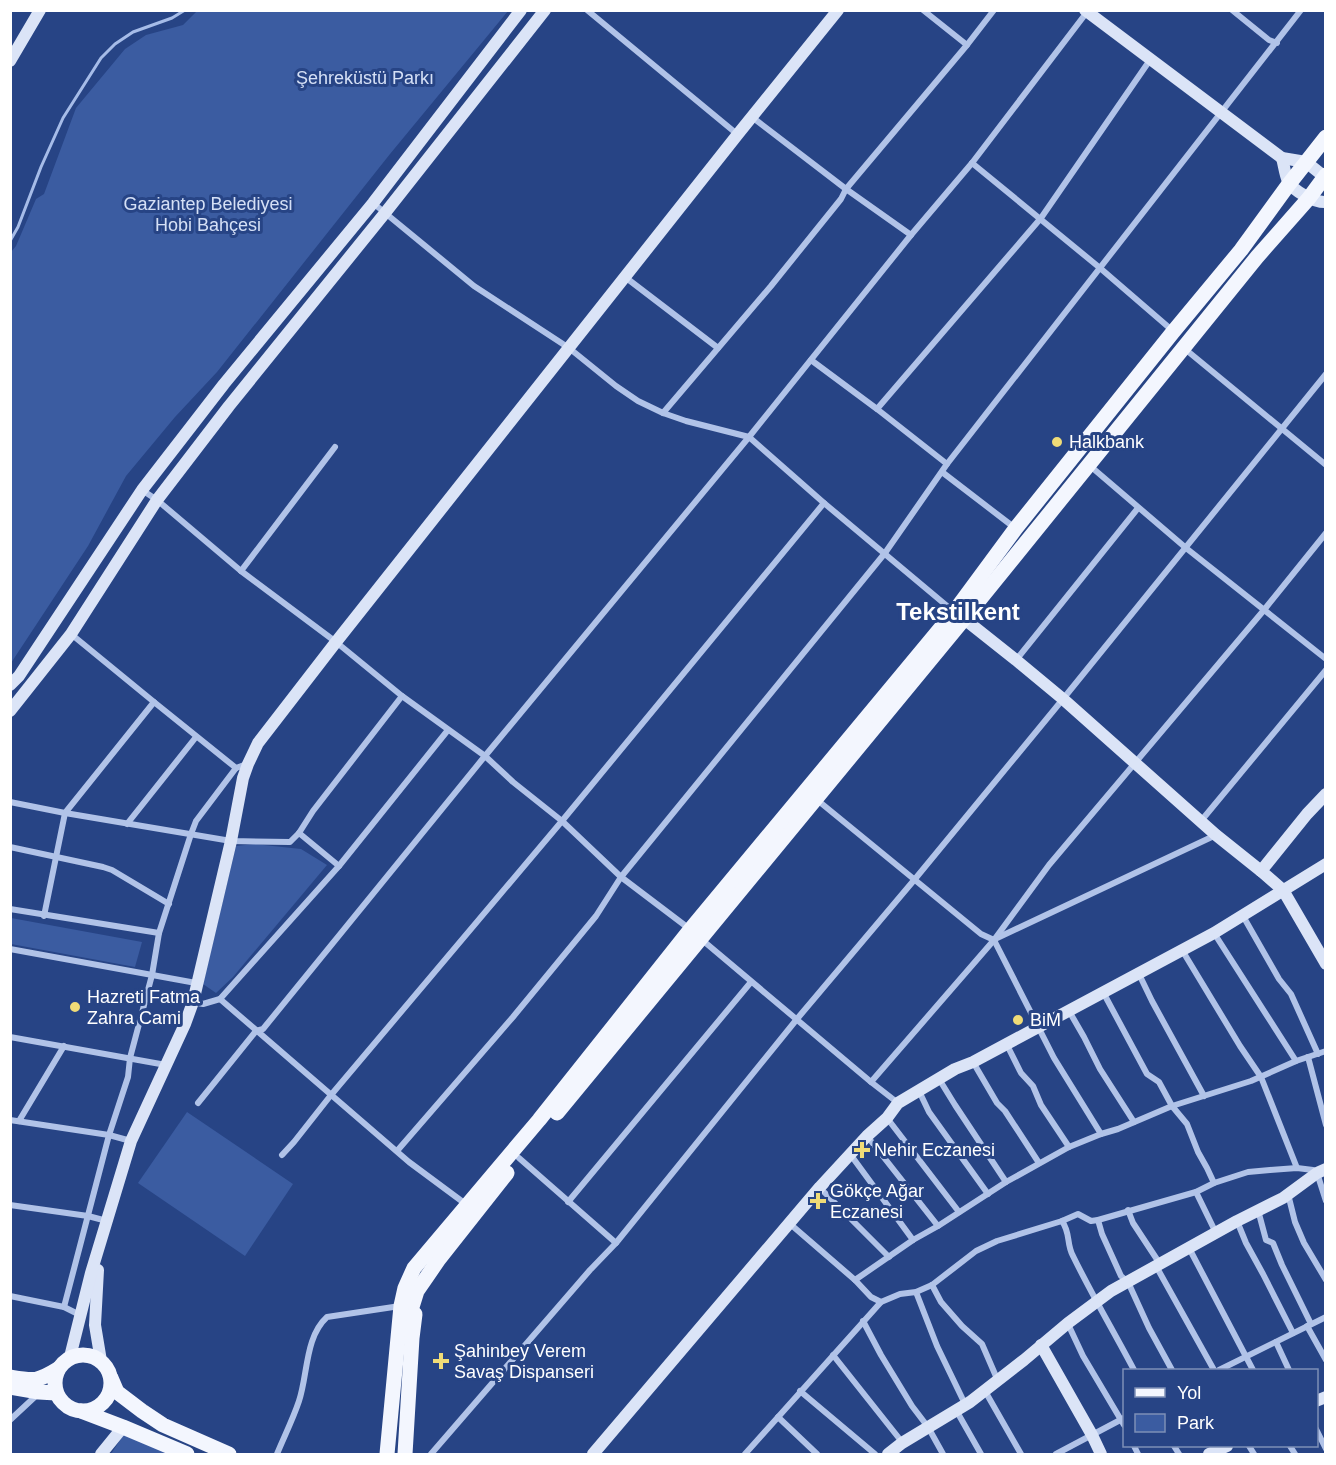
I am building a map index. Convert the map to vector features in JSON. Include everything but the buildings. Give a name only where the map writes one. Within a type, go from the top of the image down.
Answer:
[{"type":"main road","points":[[404,1336],[417,1291],[439,1259],[696,934],[816,799],[959,615],[1016,528],[1241,250],[1326,138]]},
{"type":"main road","points":[[387,1455],[402,1306],[405,1288],[414,1268],[696,934],[1325,177]]},
{"type":"main road","points":[[405,1455],[413,1328],[419,1294],[426,1278]]},
{"type":"main road","points":[[394,1455],[404,1336],[405,1288]]},
{"type":"main road","points":[[187,1455],[123,1427],[70,1409],[61,1402],[56,1392],[54,1384],[58,1369],[63,1362],[77,1354],[94,1357],[107,1368],[117,1392],[142,1412],[163,1425],[229,1455]]},
{"type":"main road","points":[[10,1377],[28,1380],[42,1379],[58,1369]]},
{"type":"main road","points":[[81,1412],[90,1411],[105,1401],[111,1385],[110,1376]]},
{"type":"main road","points":[[10,1387],[39,1392],[56,1392]]},
{"type":"street","points":[[10,60],[40,10]]},
{"type":"street","points":[[10,685],[19,676],[142,490],[224,384],[373,203],[521,10]]},
{"type":"street","points":[[10,711],[71,634],[157,500],[229,406],[386,213],[545,10]]},
{"type":"street","points":[[587,10],[738,134]]},
{"type":"street","points":[[64,1306],[109,1135],[128,1077],[130,1058],[152,975],[159,933],[196,821],[242,766],[336,642],[838,10]]},
{"type":"street","points":[[923,10],[968,45]]},
{"type":"street","points":[[663,413],[834,208],[846,189],[968,45],[994,10]]},
{"type":"street","points":[[1232,10],[1269,40],[1277,43]]},
{"type":"street","points":[[397,1151],[513,1017],[596,916],[621,877],[885,553],[947,464],[1301,10]]},
{"type":"street","points":[[198,1103],[256,1031],[263,1029],[484,756],[749,437],[911,235],[972,163],[1087,11],[1149,60],[1282,158],[1306,162],[1325,177]]},
{"type":"street","points":[[877,409],[1041,218],[1149,60]]},
{"type":"street","points":[[752,117],[911,235]]},
{"type":"street","points":[[1282,158],[1289,184],[1309,198],[1326,202]]},
{"type":"street","points":[[972,163],[1041,218],[1173,332]]},
{"type":"street","points":[[373,203],[474,286],[569,348],[638,401],[686,421],[749,437],[824,503],[1063,699],[1216,835],[1283,890],[1326,964]]},
{"type":"street","points":[[625,277],[718,348]]},
{"type":"street","points":[[1184,348],[1326,465]]},
{"type":"street","points":[[811,360],[947,464]]},
{"type":"street","points":[[430,1455],[616,1243],[796,1019],[1063,699],[1326,374]]},
{"type":"street","points":[[242,571],[335,447]]},
{"type":"street","points":[[1088,464],[1186,548],[1326,659]]},
{"type":"street","points":[[942,472],[1016,528]]},
{"type":"street","points":[[142,490],[402,696],[484,756],[562,821],[621,877],[696,934],[898,1103]]},
{"type":"street","points":[[282,1155],[562,821],[824,503]]},
{"type":"street","points":[[1016,660],[1138,508]]},
{"type":"street","points":[[871,1082],[994,940],[1049,865],[1326,533]]},
{"type":"street","points":[[71,634],[196,737],[242,766]]},
{"type":"street","points":[[1201,820],[1326,670]]},
{"type":"street","points":[[10,802],[231,841],[290,842],[402,696]]},
{"type":"street","points":[[45,916],[65,813],[154,702]]},
{"type":"street","points":[[193,1002],[204,1004],[220,999],[339,866],[448,730]]},
{"type":"street","points":[[127,824],[196,737]]},
{"type":"street","points":[[70,1357],[131,1141],[193,1002],[231,841],[243,778],[242,766]]},
{"type":"street","points":[[1261,871],[1326,794]]},
{"type":"street","points":[[816,799],[981,934],[994,940],[1054,1058],[1101,1134]]},
{"type":"street","points":[[299,833],[339,866]]},
{"type":"street","points":[[994,940],[1216,835]]},
{"type":"street","points":[[10,847],[112,870],[169,904]]},
{"type":"street","points":[[593,1455],[819,1187],[898,1103],[955,1069],[973,1062],[1214,933],[1326,864]]},
{"type":"street","points":[[10,909],[159,933]]},
{"type":"street","points":[[1243,916],[1279,979],[1291,993],[1318,1054]]},
{"type":"street","points":[[1214,933],[1296,1061]]},
{"type":"street","points":[[10,949],[196,983]]},
{"type":"street","points":[[1182,950],[1261,1077],[1297,1168]]},
{"type":"street","points":[[1138,972],[1204,1095]]},
{"type":"street","points":[[568,1202],[751,982]]},
{"type":"street","points":[[1103,992],[1147,1074],[1159,1082],[1172,1106],[1187,1124],[1195,1147],[1214,1184]]},
{"type":"street","points":[[220,999],[397,1151],[467,1205]]},
{"type":"street","points":[[1068,1010],[1100,1069],[1134,1122]]},
{"type":"street","points":[[10,1037],[166,1065]]},
{"type":"street","points":[[1006,1043],[1022,1073],[1033,1086],[1041,1105],[1069,1147]]},
{"type":"street","points":[[19,1121],[64,1046]]},
{"type":"street","points":[[855,1280],[913,1240],[1006,1182],[1069,1147],[1172,1106],[1261,1077],[1296,1061],[1326,1051]]},
{"type":"street","points":[[1308,1057],[1326,1125]]},
{"type":"street","points":[[973,1062],[997,1103],[1005,1111],[1039,1163]]},
{"type":"street","points":[[939,1079],[1006,1182]]},
{"type":"street","points":[[919,1091],[935,1121],[988,1194]]},
{"type":"street","points":[[886,1118],[959,1212]]},
{"type":"street","points":[[10,1120],[109,1135],[131,1141]]},
{"type":"street","points":[[867,1136],[938,1226]]},
{"type":"street","points":[[850,1154],[913,1240]]},
{"type":"street","points":[[519,1158],[616,1243]]},
{"type":"street","points":[[745,1455],[881,1302],[932,1285],[976,1251],[997,1241],[1078,1214],[1091,1221],[1098,1220],[1196,1192],[1248,1172],[1297,1168],[1321,1171]]},
{"type":"street","points":[[833,1355],[897,1450],[998,1382],[1068,1323],[1111,1291],[1288,1194],[1321,1171]]},
{"type":"street","points":[[1321,1171],[1326,1201]]},
{"type":"street","points":[[819,1187],[889,1257]]},
{"type":"street","points":[[1196,1192],[1216,1233]]},
{"type":"street","points":[[1288,1194],[1295,1222],[1304,1243],[1326,1280]]},
{"type":"street","points":[[10,1204],[108,1221]]},
{"type":"street","points":[[1128,1210],[1213,1369]]},
{"type":"street","points":[[1258,1210],[1266,1240],[1273,1243],[1326,1360]]},
{"type":"street","points":[[1098,1220],[1121,1276],[1128,1282],[1171,1369]]},
{"type":"street","points":[[1062,1221],[1067,1228],[1069,1248],[1133,1369]]},
{"type":"street","points":[[1237,1221],[1293,1333]]},
{"type":"street","points":[[789,1223],[855,1280],[871,1297],[881,1302]]},
{"type":"street","points":[[101,1361],[95,1325],[102,1242]]},
{"type":"street","points":[[1189,1248],[1252,1369]]},
{"type":"street","points":[[932,1285],[941,1302],[982,1344],[998,1382]]},
{"type":"street","points":[[916,1292],[981,1455]]},
{"type":"street","points":[[10,1296],[64,1306],[81,1316]]},
{"type":"street","points":[[277,1455],[299,1400],[312,1342],[320,1324],[327,1317],[402,1306]]},
{"type":"street","points":[[1223,1369],[1326,1317]]},
{"type":"street","points":[[863,1321],[881,1355],[928,1427],[943,1455]]},
{"type":"street","points":[[1068,1323],[1083,1356],[1123,1419]]},
{"type":"street","points":[[1276,1342],[1288,1369]]},
{"type":"street","points":[[1041,1345],[1101,1455]]},
{"type":"street","points":[[800,1391],[875,1455]]},
{"type":"street","points":[[985,1391],[1021,1455]]},
{"type":"street","points":[[10,1420],[39,1392]]},
{"type":"street","points":[[778,1417],[817,1455]]},
{"type":"street","points":[[1059,1454],[1092,1435],[1123,1421]]},
{"type":"street","points":[[100,1455],[123,1427]]},
{"type":"street","points":[[1318,1431],[1326,1449]]},
{"type":"green space","points":[[197,11],[508,11],[390,154],[217,372],[175,417],[126,476],[88,546],[11,663],[11,252],[16,246],[36,199],[44,194],[76,108],[125,49],[146,35],[183,25]]},
{"type":"green space","points":[[254,844],[301,849],[327,865],[233,977],[216,993],[203,984],[236,846]]},
{"type":"green space","points":[[11,918],[142,942],[135,967],[11,944]]},
{"type":"green space","points":[[187,1112],[293,1184],[245,1256],[138,1183]]},
{"type":"green space","points":[[124,1434],[173,1454],[111,1454]]},
{"type":"waterway","points":[[10,241],[18,227],[63,118],[101,58],[115,44],[133,32],[172,18],[185,10]]},
{"type":"place","name":"Halkbank","points":[[1057,442]]},
{"type":"place","name":"Hazreti Fatma Zahra Cami","points":[[75,1007]]},
{"type":"place","name":"BiM","points":[[1018,1020]]},
{"type":"place","name":"Nehir Eczanesi","points":[[862,1150]]},
{"type":"place","name":"Gökçe Ağar Eczanesi","points":[[818,1201]]},
{"type":"place","name":"Şahinbey Verem Savaş Dispanseri","points":[[441,1361]]},
{"type":"district","name":"Tekstilkent","points":[[958,612]]},
{"type":"park label","name":"Şehreküstü Parkı","points":[[365,78]]},
{"type":"park label","name":"Gaziantep Belediyesi Hobi Bahçesi","points":[[208,214]]}]
